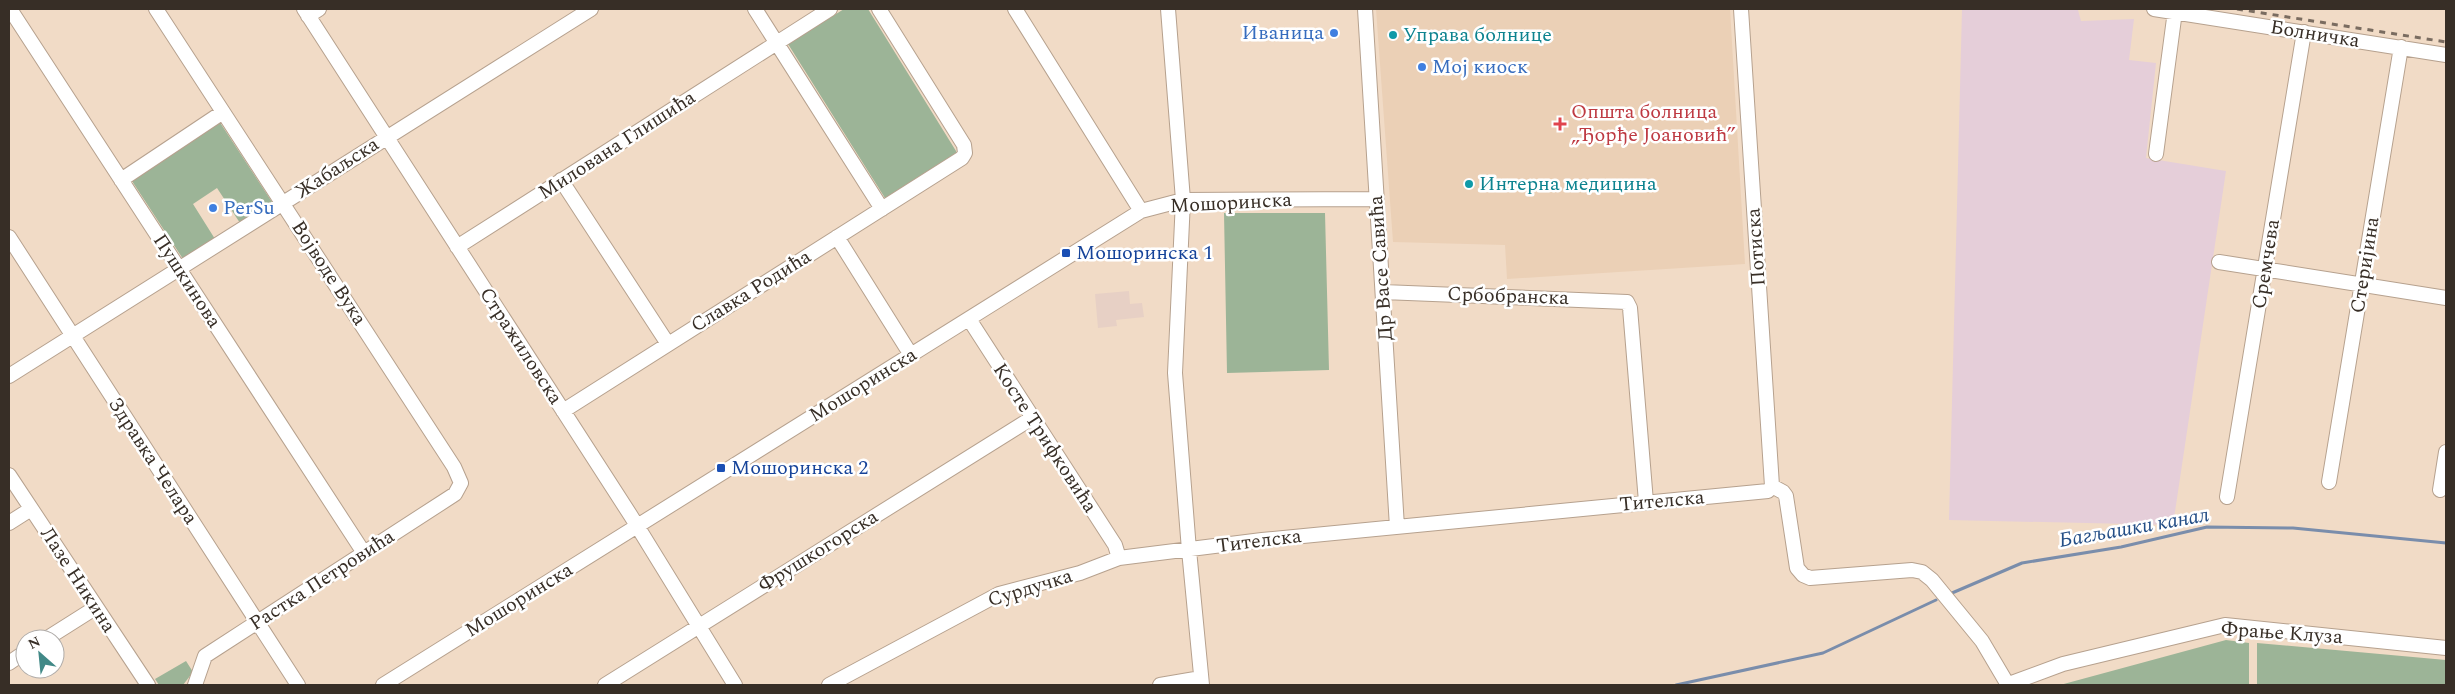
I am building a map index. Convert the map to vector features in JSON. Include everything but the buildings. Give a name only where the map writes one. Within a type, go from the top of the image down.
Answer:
[{"type":"street","name":"Пушкинова","points":[[10,9],[364,553]]},
{"type":"street","name":"Војводе Вука","points":[[156,9],[461,478],[459,490]]},
{"type":"street","name":"Жабаљска","points":[[9,376],[591,9]]},
{"type":"street","points":[[755,9],[882,209]]},
{"type":"street","name":"Милована Глишића","points":[[458,246],[830,9]]},
{"type":"street","name":"Славка Родића","points":[[563,411],[962,158],[965,153],[964,145],[879,9]]},
{"type":"street","points":[[1015,9],[1142,210]]},
{"type":"street","points":[[1160,685],[1202,682],[1175,373],[1183,200],[1168,9]]},
{"type":"street","name":"Др Васе Савића","points":[[1365,9],[1397,527]]},
{"type":"street","name":"Потиска","points":[[1741,9],[1772,486]]},
{"type":"street","name":"Болничка","points":[[2154,9],[2446,55]]},
{"type":"street","name":"Стражиловска","points":[[310,11],[386,137],[458,246],[735,685]]},
{"type":"street","points":[[2156,154],[2175,11]]},
{"type":"street","name":"Сремчева","points":[[2227,497],[2304,32]]},
{"type":"street","name":"Стеријина","points":[[2328,482],[2401,47]]},
{"type":"street","points":[[121,180],[223,112]]},
{"type":"street","points":[[561,180],[668,344]]},
{"type":"street","name":"Мошоринска","points":[[383,685],[1142,210],[1183,200],[1377,198]]},
{"type":"street","name":"Здравка Челара","points":[[9,237],[298,685]]},
{"type":"street","points":[[837,237],[911,355]]},
{"type":"street","points":[[2219,262],[2446,298]]},
{"type":"street","name":"Србобранска","points":[[1383,292],[1623,300],[1630,308],[1646,502]]},
{"type":"street","name":"Косте Трифковића","points":[[969,319],[1115,545],[1119,558]]},
{"type":"street","name":"Фрушкогорска","points":[[605,685],[1032,418]]},
{"type":"street","points":[[2440,490],[2446,452]]},
{"type":"street","name":"Лазе Никина","points":[[9,474],[95,608],[148,685]]},
{"type":"street","points":[[1772,486],[1783,492],[1786,496],[1797,568],[1803,575],[1810,578],[1912,570],[1922,572],[1932,580],[1982,641],[2007,685]]},
{"type":"street","name":"Тителска","points":[[1189,550],[1397,527],[1768,491],[1772,486]]},
{"type":"street","name":"Растка Петровића","points":[[196,682],[205,656],[459,490]]},
{"type":"street","points":[[9,523],[31,508]]},
{"type":"street","name":"Сурдучка","points":[[829,685],[999,594],[1080,572],[1119,558],[1189,550]]},
{"type":"street","points":[[62,629],[95,608]]},
{"type":"street","name":"Фрање Клуза","points":[[2007,685],[2062,664],[2225,625],[2446,648]]},
{"type":"shaded area","name":"Општа болница „Ђорђе Јоановић”","points":[[1376,9],[1730,9],[1745,264],[1507,279],[1505,245],[1393,242]]},
{"type":"shaded area","points":[[1962,9],[2069,9],[2078,10],[2081,21],[2134,19],[2129,60],[2156,63],[2146,158],[2226,171],[2173,525],[1949,520]]},
{"type":"shaded area","points":[[1129,291],[1130,304],[1142,303],[1144,317],[1116,320],[1117,326],[1098,328],[1095,294]]},
{"type":"green space","points":[[844,9],[868,9],[956,151],[956,153],[885,198],[788,44]]},
{"type":"green space","points":[[219,121],[272,202],[240,223],[217,188],[193,204],[215,239],[183,259],[130,178]]},
{"type":"green space","points":[[1224,213],[1325,213],[1329,370],[1227,373]]},
{"type":"green space","points":[[2226,640],[2249,643],[2249,685],[2060,685]]},
{"type":"green space","points":[[2257,643],[2446,660],[2446,685],[2257,685]]},
{"type":"green space","points":[[186,661],[193,672],[183,685],[159,685],[155,679]]},
{"type":"waterway","name":"Багљашки канал","points":[[1952,593],[2022,563],[2121,547],[2207,527],[2293,528],[2446,543]]},
{"type":"waterway","name":"Багљашки канал","points":[[1676,685],[1823,653],[1936,600]]},
{"type":"railway","points":[[2237,9],[2446,42]]},
{"type":"place","name":"Иваница","points":[[1334,33]]},
{"type":"place","name":"Управа болнице","points":[[1393,35]]},
{"type":"place","name":"Мој киоск","points":[[1422,67]]},
{"type":"place","name":"Општа болница „Ђорђе Јоановић”","points":[[1560,124]]},
{"type":"place","name":"Интерна медицина","points":[[1469,184]]},
{"type":"place","name":"PerSu","points":[[213,208]]},
{"type":"place","name":"Мошоринска 1","points":[[1066,253]]},
{"type":"place","name":"Мошоринска 2","points":[[721,468]]}]
